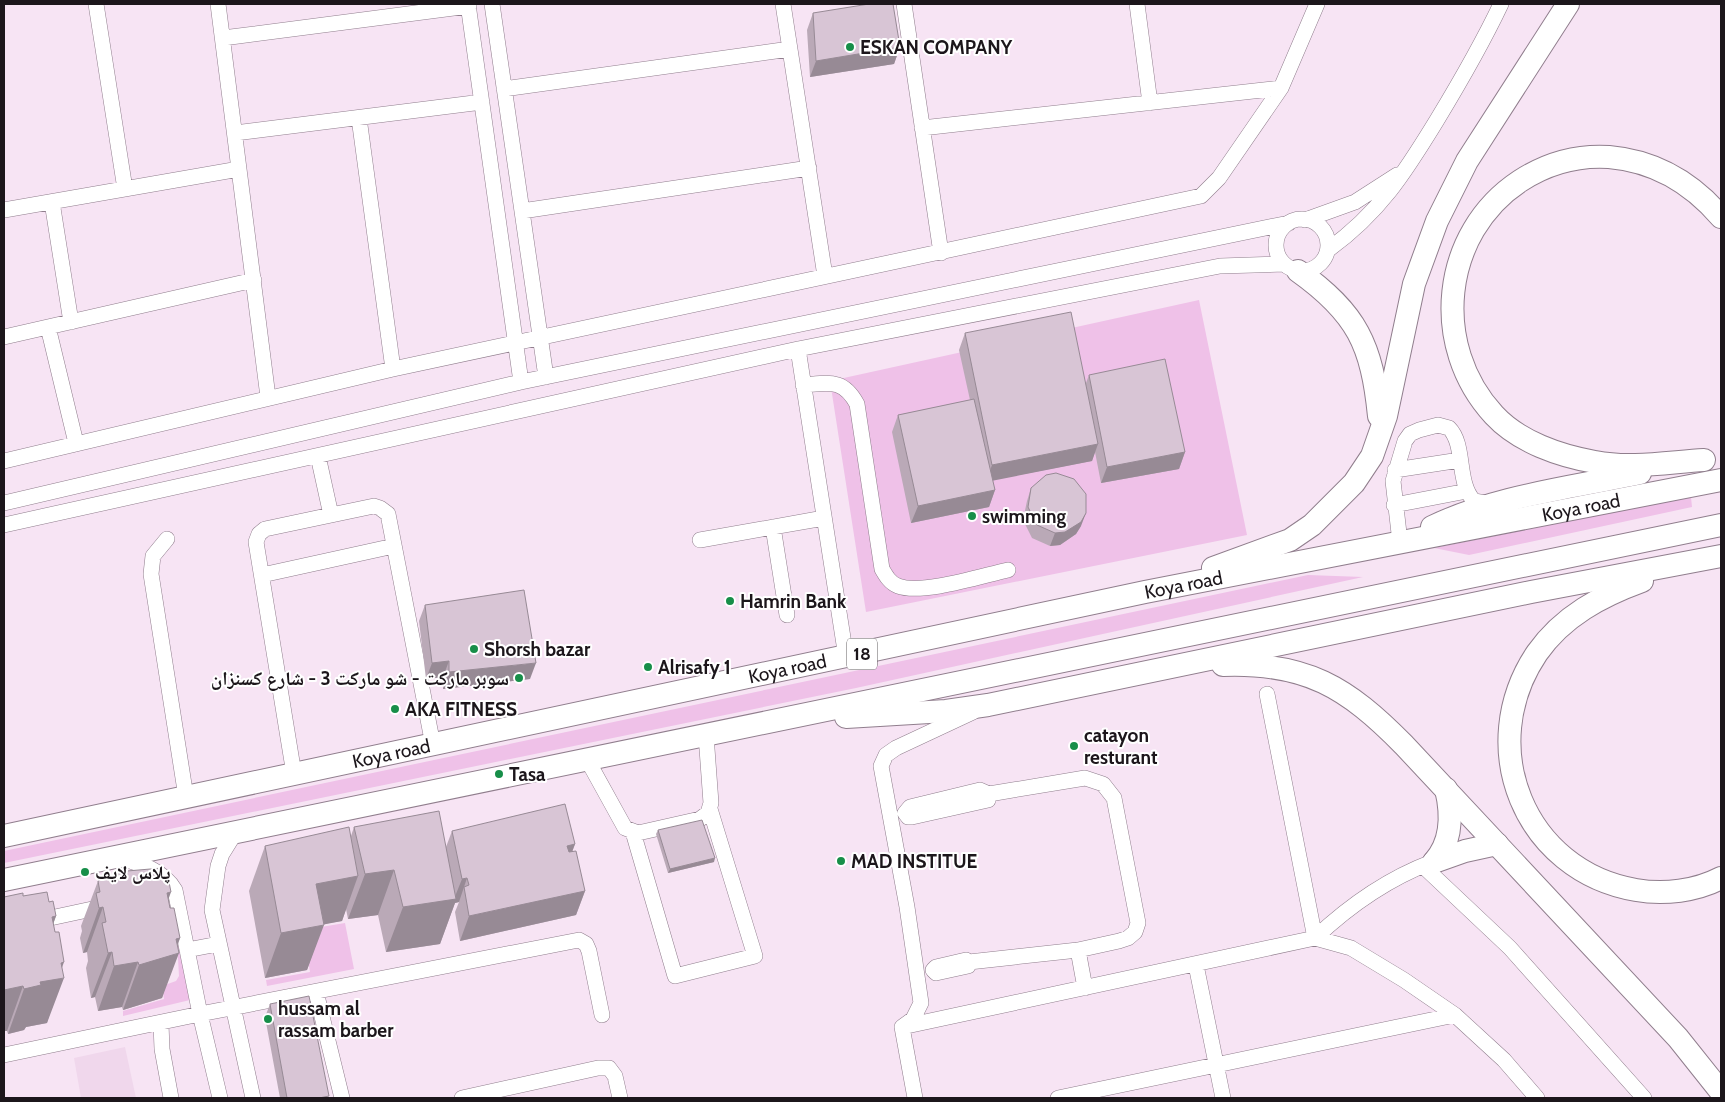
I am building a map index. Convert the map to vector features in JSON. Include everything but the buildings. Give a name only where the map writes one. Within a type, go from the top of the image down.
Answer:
[{"type":"highway","points":[[1145,592],[1290,540],[1312,525],[1354,483],[1372,456],[1381,434],[1414,284],[1437,221],[1467,161],[1568,4]]},
{"type":"highway","points":[[1713,458],[1620,464],[1598,463],[1553,452],[1513,430],[1495,416],[1484,403],[1465,371],[1454,336],[1452,300],[1459,259],[1467,239],[1482,216],[1506,190],[1534,172],[1564,161],[1596,156],[1629,159],[1660,168],[1689,185],[1721,217]]},
{"type":"highway","points":[[1291,267],[1340,304],[1361,333],[1370,357],[1376,384],[1381,434]]},
{"type":"highway","points":[[1400,542],[1455,516],[1493,504],[1713,458]]},
{"type":"highway","name":"Koya road","points":[[4,836],[1145,592],[1721,480]]},
{"type":"highway","points":[[4,880],[588,761],[772,721],[1721,525]]},
{"type":"highway","points":[[772,721],[946,711],[988,705],[1521,594],[1715,557]]},
{"type":"highway","points":[[1715,557],[1603,596],[1578,611],[1556,630],[1538,653],[1523,678],[1513,705],[1509,727],[1509,749],[1514,779],[1527,814],[1556,851],[1575,867],[1597,879],[1620,887],[1645,892],[1670,892],[1694,888],[1721,878]]},
{"type":"highway","points":[[1177,667],[1244,665],[1271,666],[1291,670],[1329,684],[1363,706],[1446,789],[1678,1038],[1721,1092]]},
{"type":"highway","points":[[1428,864],[1445,845],[1450,825],[1446,789]]},
{"type":"highway","points":[[1428,864],[1465,851],[1497,844]]},
{"type":"street","points":[[96,4],[124,189]]},
{"type":"street","points":[[218,4],[268,397]]},
{"type":"street","points":[[492,4],[546,377]]},
{"type":"street","points":[[783,4],[825,276]]},
{"type":"street","points":[[904,4],[941,253]]},
{"type":"street","points":[[1137,4],[1150,103]]},
{"type":"street","points":[[4,461],[268,397],[393,369],[1201,196],[1219,178],[1281,88],[1317,4]]},
{"type":"street","points":[[4,525],[798,349],[1220,266],[1291,267],[1306,271],[1320,264],[1328,250],[1348,235],[1378,207],[1412,160],[1475,58],[1501,4]]},
{"type":"street","points":[[223,38],[469,5],[521,382]]},
{"type":"street","points":[[504,89],[790,49]]},
{"type":"street","points":[[922,128],[1281,88]]},
{"type":"street","points":[[235,133],[482,102]]},
{"type":"street","points":[[358,118],[393,369]]},
{"type":"street","points":[[4,503],[521,382],[1305,220],[1339,209],[1371,193],[1400,173],[1412,160]]},
{"type":"street","points":[[522,211],[808,168]]},
{"type":"street","points":[[4,210],[239,169]]},
{"type":"street","points":[[52,202],[71,322]]},
{"type":"street","points":[[1305,220],[1320,227],[1328,242],[1328,250]]},
{"type":"street","points":[[1289,223],[1280,233],[1276,246],[1291,267]]},
{"type":"street","points":[[4,337],[254,280]]},
{"type":"street","points":[[48,327],[76,443]]},
{"type":"street","points":[[798,349],[846,657]]},
{"type":"street","points":[[804,385],[834,383],[841,385],[853,397],[856,404],[882,569],[889,580],[896,585],[915,589],[1008,570]]},
{"type":"street","points":[[1400,542],[1394,505],[1395,470],[1407,437],[1419,430],[1438,425],[1453,431],[1467,491],[1474,501],[1493,504]]},
{"type":"street","points":[[318,456],[331,515]]},
{"type":"street","points":[[1395,470],[1460,460]]},
{"type":"street","points":[[1394,505],[1467,491]]},
{"type":"street","points":[[294,774],[256,542],[259,534],[265,529],[374,506],[388,514],[433,745]]},
{"type":"street","points":[[700,540],[824,518]]},
{"type":"street","points":[[773,527],[787,615]]},
{"type":"street","points":[[167,539],[153,556],[151,574],[186,797]]},
{"type":"street","points":[[262,575],[394,546]]},
{"type":"street","points":[[1267,694],[1315,938]]},
{"type":"street","points":[[902,1027],[913,1019],[921,1003],[907,907],[881,766],[886,755],[896,748],[988,705]]},
{"type":"street","points":[[633,832],[675,976],[756,956],[710,809],[706,735]]},
{"type":"street","points":[[588,761],[625,828],[633,832],[700,819],[710,809]]},
{"type":"street","points":[[969,962],[1078,950],[1128,938],[1135,932],[1138,923],[1114,798],[1110,790],[1103,784],[1085,778],[989,794]]},
{"type":"street","points":[[234,833],[222,854],[215,878],[212,910],[253,1098]]},
{"type":"street","points":[[116,857],[159,872],[170,881],[179,903],[174,926],[200,1014],[220,1098]]},
{"type":"street","points":[[1315,938],[1339,915],[1365,896],[1393,879],[1428,864],[1510,948],[1644,1098]]},
{"type":"street","points":[[4,928],[120,904]]},
{"type":"street","points":[[48,919],[50,936]]},
{"type":"street","points":[[902,1027],[1315,938],[1351,948],[1404,980],[1455,1015],[1504,1060],[1537,1098]]},
{"type":"street","points":[[4,1055],[161,1024],[232,1007],[578,940],[586,944],[589,951],[602,1015]]},
{"type":"street","points":[[181,954],[218,944]]},
{"type":"street","points":[[1078,950],[1085,988]]},
{"type":"street","points":[[1196,965],[1223,1098]]},
{"type":"street","points":[[316,992],[342,1098]]},
{"type":"street","points":[[1058,1098],[1455,1015]]},
{"type":"street","points":[[161,1024],[162,1049],[171,1098]]},
{"type":"street","points":[[902,1027],[915,1098]]},
{"type":"street","points":[[462,1098],[598,1068],[609,1068],[615,1076],[620,1098]]},
{"type":"shaded area","points":[[1199,300],[1247,535],[866,612],[830,381]]},
{"type":"shaded area","points":[[1691,497],[1692,507],[1469,555],[1434,548]]},
{"type":"shaded area","points":[[1308,575],[1363,577],[856,688],[4,863],[4,851]]},
{"type":"shaded area","points":[[345,923],[354,969],[267,986],[266,980],[310,972],[303,930]]},
{"type":"shaded area","points":[[177,941],[180,941],[190,1000],[123,1016],[123,1011],[164,999],[162,986],[176,981],[179,976]]},
{"type":"shaded area","points":[[125,1047],[136,1098],[81,1098],[74,1058]]},
{"type":"place","name":"ESKAN COMPANY","points":[[850,47]]},
{"type":"place","name":"swimming","points":[[972,516]]},
{"type":"place","name":"Hamrin Bank","points":[[730,601]]},
{"type":"place","name":"Shorsh bazar","points":[[474,649]]},
{"type":"place","name":"Alrisafy 1","points":[[648,667]]},
{"type":"place","name":"سوبر ماركت - شو ماركت 3 - شارع كسنزان","points":[[519,678]]},
{"type":"place","name":"AKA FITNESS","points":[[395,709]]},
{"type":"place","name":"catayon resturant","points":[[1074,746]]},
{"type":"place","name":"Tasa","points":[[499,774]]},
{"type":"place","name":"MAD INSTITUE","points":[[841,861]]},
{"type":"place","name":"پلاس لایف","points":[[85,872]]},
{"type":"place","name":"hussam al rassam barber","points":[[268,1019]]}]
